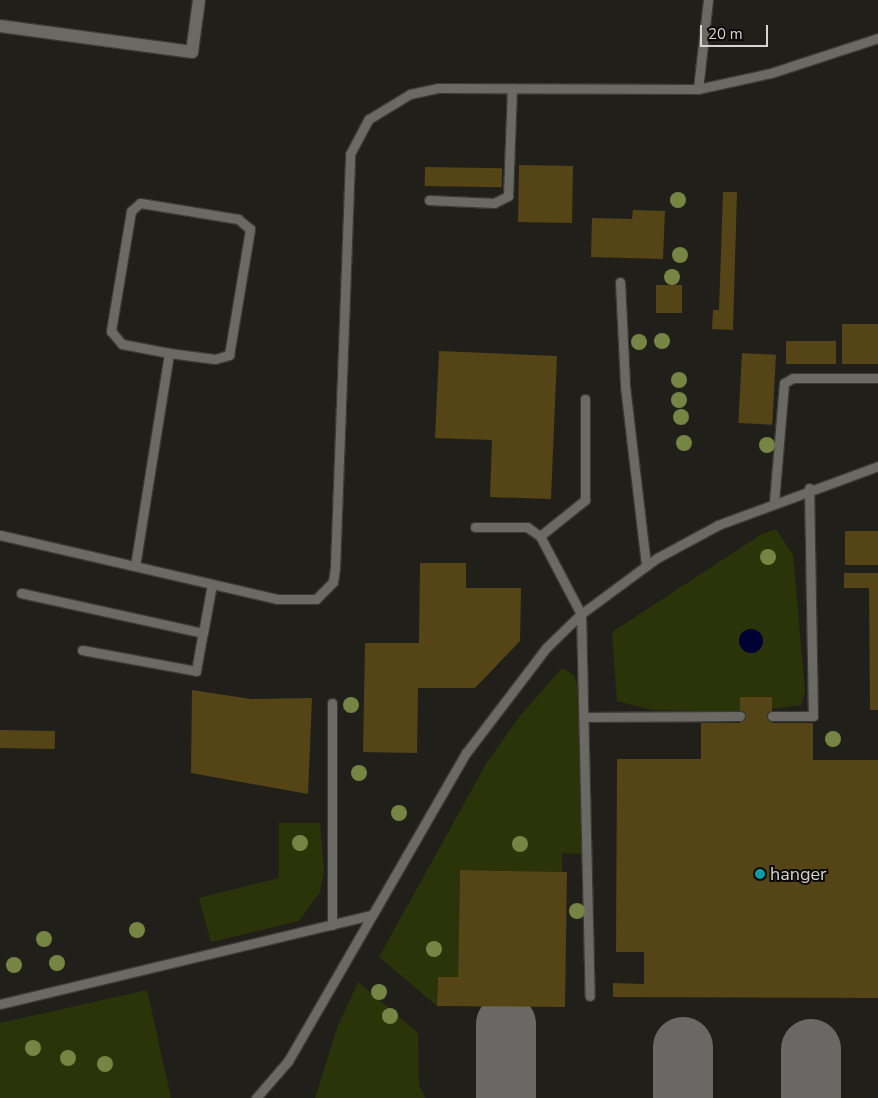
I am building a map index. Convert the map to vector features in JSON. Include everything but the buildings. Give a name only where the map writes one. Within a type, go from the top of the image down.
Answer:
[{"type":"street","points":[[0,26],[192,52],[199,0]]},
{"type":"lane","points":[[698,89],[708,0]]},
{"type":"lane","points":[[0,535],[212,584],[304,601],[321,596],[333,582],[350,154],[358,134],[386,105],[410,94],[438,88],[698,89],[771,73],[878,38]]},
{"type":"lane","points":[[429,200],[494,202],[508,196],[512,88]]},
{"type":"lane","points":[[140,203],[238,219],[250,229],[229,355],[215,359],[169,352],[122,344],[111,331],[131,212],[140,203]]},
{"type":"lane","points":[[620,282],[625,386],[646,566]]},
{"type":"lane","points":[[135,566],[169,352]]},
{"type":"lane","points":[[774,502],[784,383],[794,378],[878,378]]},
{"type":"lane","points":[[540,536],[585,500],[585,399]]},
{"type":"lane","points":[[256,1098],[288,1061],[370,915],[477,738],[515,685],[581,614],[646,566],[718,525],[809,488],[878,466]]},
{"type":"lane","points":[[772,716],[813,716],[809,488]]},
{"type":"lane","points":[[475,527],[527,527],[540,536],[581,614],[590,996]]},
{"type":"lane","points":[[82,650],[196,671],[212,584]]},
{"type":"lane","points":[[20,593],[203,633]]},
{"type":"lane","points":[[332,703],[332,925]]},
{"type":"lane","points":[[584,717],[740,716]]},
{"type":"lane","points":[[0,1004],[370,915]]},
{"type":"green space","points":[[776,529],[793,555],[805,691],[801,705],[772,709],[740,697],[740,712],[652,710],[617,701],[612,632],[762,534]]},
{"type":"green space","points":[[562,668],[574,675],[579,692],[582,854],[562,853],[562,872],[460,870],[458,977],[438,977],[437,1006],[379,957],[486,764],[520,716]]},
{"type":"green space","points":[[279,823],[320,823],[324,872],[320,892],[299,921],[211,942],[199,898],[279,878]]},
{"type":"green space","points":[[358,982],[418,1033],[419,1085],[425,1098],[315,1098],[337,1028]]},
{"type":"green space","points":[[147,990],[171,1098],[0,1098],[0,1023]]},
{"type":"shaded area","points":[[751,629],[760,632],[763,641],[760,650],[751,653],[742,650],[739,641],[742,632]]},
{"type":"taxiway","points":[[506,1024],[506,1098]]},
{"type":"taxiway","points":[[683,1047],[683,1098]]},
{"type":"taxiway","points":[[811,1049],[811,1098]]},
{"type":"place","name":"hanger","points":[[760,874]]}]
